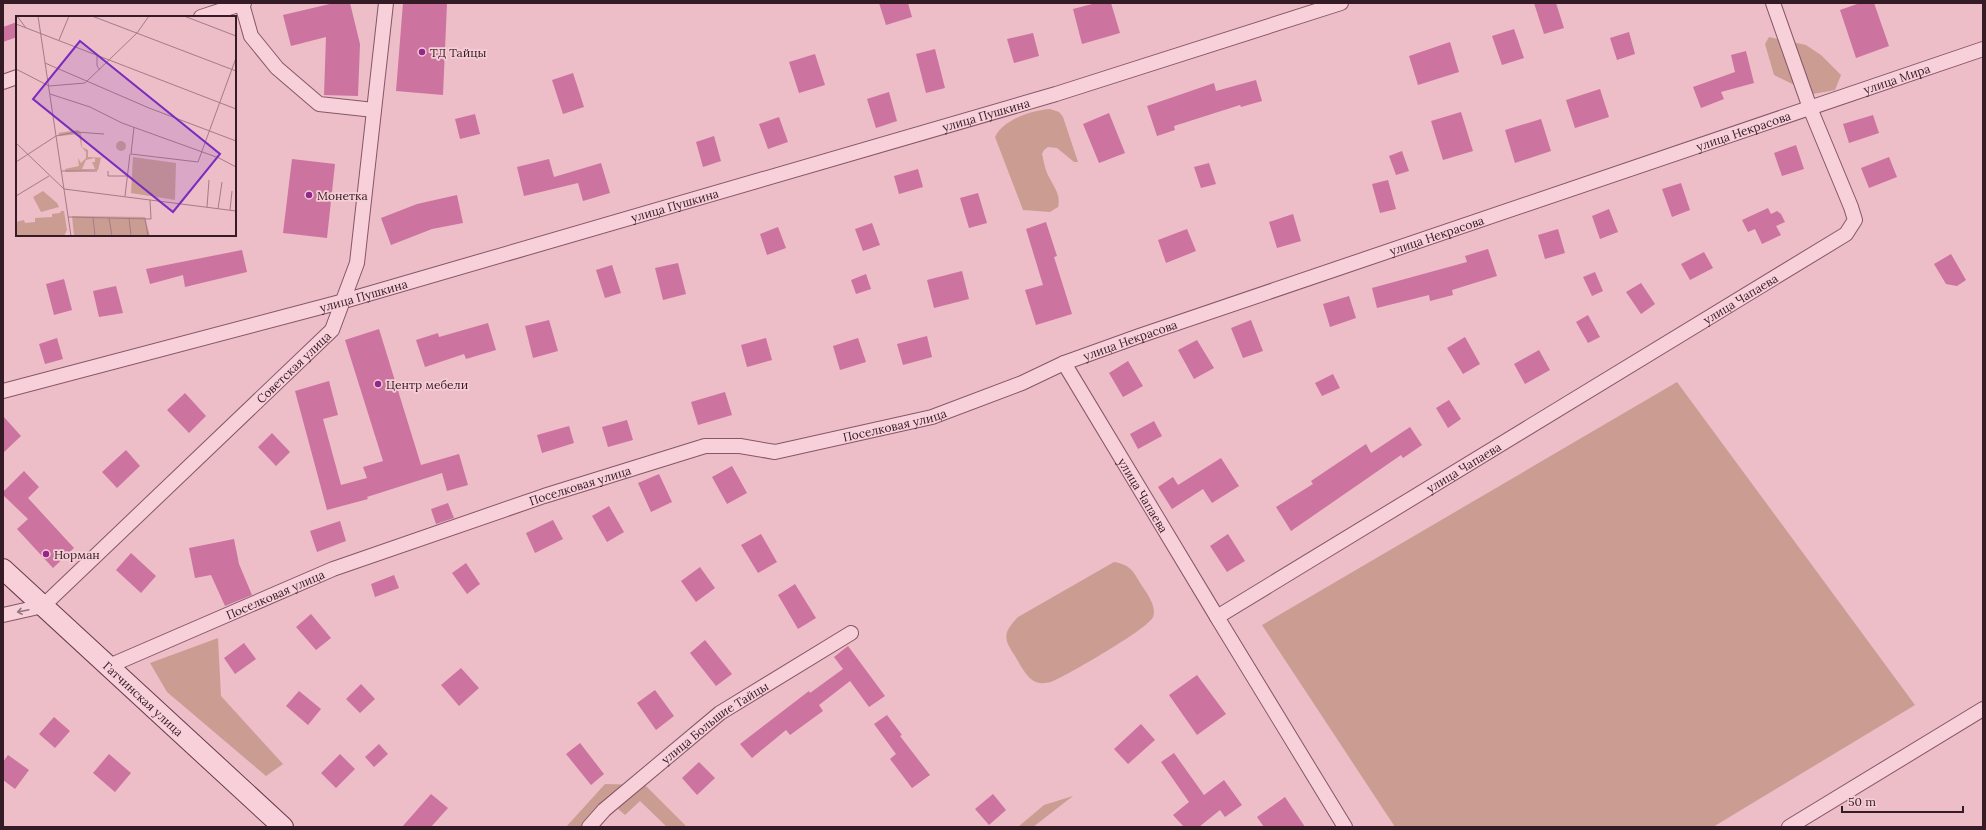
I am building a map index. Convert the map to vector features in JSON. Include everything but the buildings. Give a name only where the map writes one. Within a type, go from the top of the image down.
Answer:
[{"type":"main road","name":"Гатчинская улица","points":[[3,569],[283,827]]},
{"type":"street","points":[[204,16],[243,3],[251,36],[277,68],[319,104],[374,110]]},
{"type":"street","name":"Советская улица","points":[[43,606],[332,330],[357,263],[386,3]]},
{"type":"street","name":"улица Пушкина","points":[[3,390],[344,301],[1056,94],[1341,3]]},
{"type":"street","points":[[1773,3],[1810,108]]},
{"type":"street","name":"улица Мира","points":[[1810,108],[1983,49]]},
{"type":"street","points":[[3,82],[16,77]]},
{"type":"street","name":"улица Некрасова","points":[[1064,363],[1139,336],[1810,108]]},
{"type":"street","name":"улица Чапаева","points":[[1064,363],[1217,617],[1846,234],[1855,220],[1810,108]]},
{"type":"street","name":"Поселковая улица","points":[[109,666],[333,569],[544,496],[705,446],[740,446],[775,452],[932,417],[1022,383],[1064,363]]},
{"type":"street","points":[[3,615],[43,606]]},
{"type":"street","points":[[1217,617],[1345,827]]},
{"type":"street","name":"улица Большие Тайцы","points":[[589,827],[604,810],[720,713],[851,633]]},
{"type":"street","points":[[1789,827],[1983,709]]},
{"type":"shaded area","points":[[1769,37],[1806,45],[1821,55],[1841,75],[1835,90],[1813,94],[1774,75],[1765,44]]},
{"type":"shaded area","points":[[1050,109],[1059,112],[1063,117],[1078,162],[1074,162],[1057,148],[1048,147],[1044,150],[1042,154],[1048,174],[1058,195],[1058,207],[1050,212],[1023,210],[995,137],[1004,126],[1011,121],[1035,111]]},
{"type":"shaded area","points":[[1677,382],[1915,705],[1713,827],[1395,827],[1262,625]]},
{"type":"shaded area","points":[[1114,562],[1128,567],[1134,573],[1151,600],[1154,609],[1153,617],[1148,623],[1122,641],[1089,662],[1051,682],[1038,683],[1030,678],[1008,645],[1006,636],[1010,627],[1018,617]]},
{"type":"shaded area","points":[[218,638],[221,696],[283,764],[266,776],[167,692],[150,663]]},
{"type":"shaded area","points":[[605,784],[645,785],[687,827],[667,827],[640,801],[625,815],[617,808],[600,827],[566,827]]},
{"type":"shaded area","points":[[1073,796],[1033,827],[1018,827],[1044,805]]},
{"type":"place","name":"ТД Тайцы","points":[[422,52]]},
{"type":"place","name":"Монетка","points":[[309,195]]},
{"type":"place","name":"Центр мебели","points":[[378,384]]},
{"type":"place","name":"Норман","points":[[46,554]]}]
